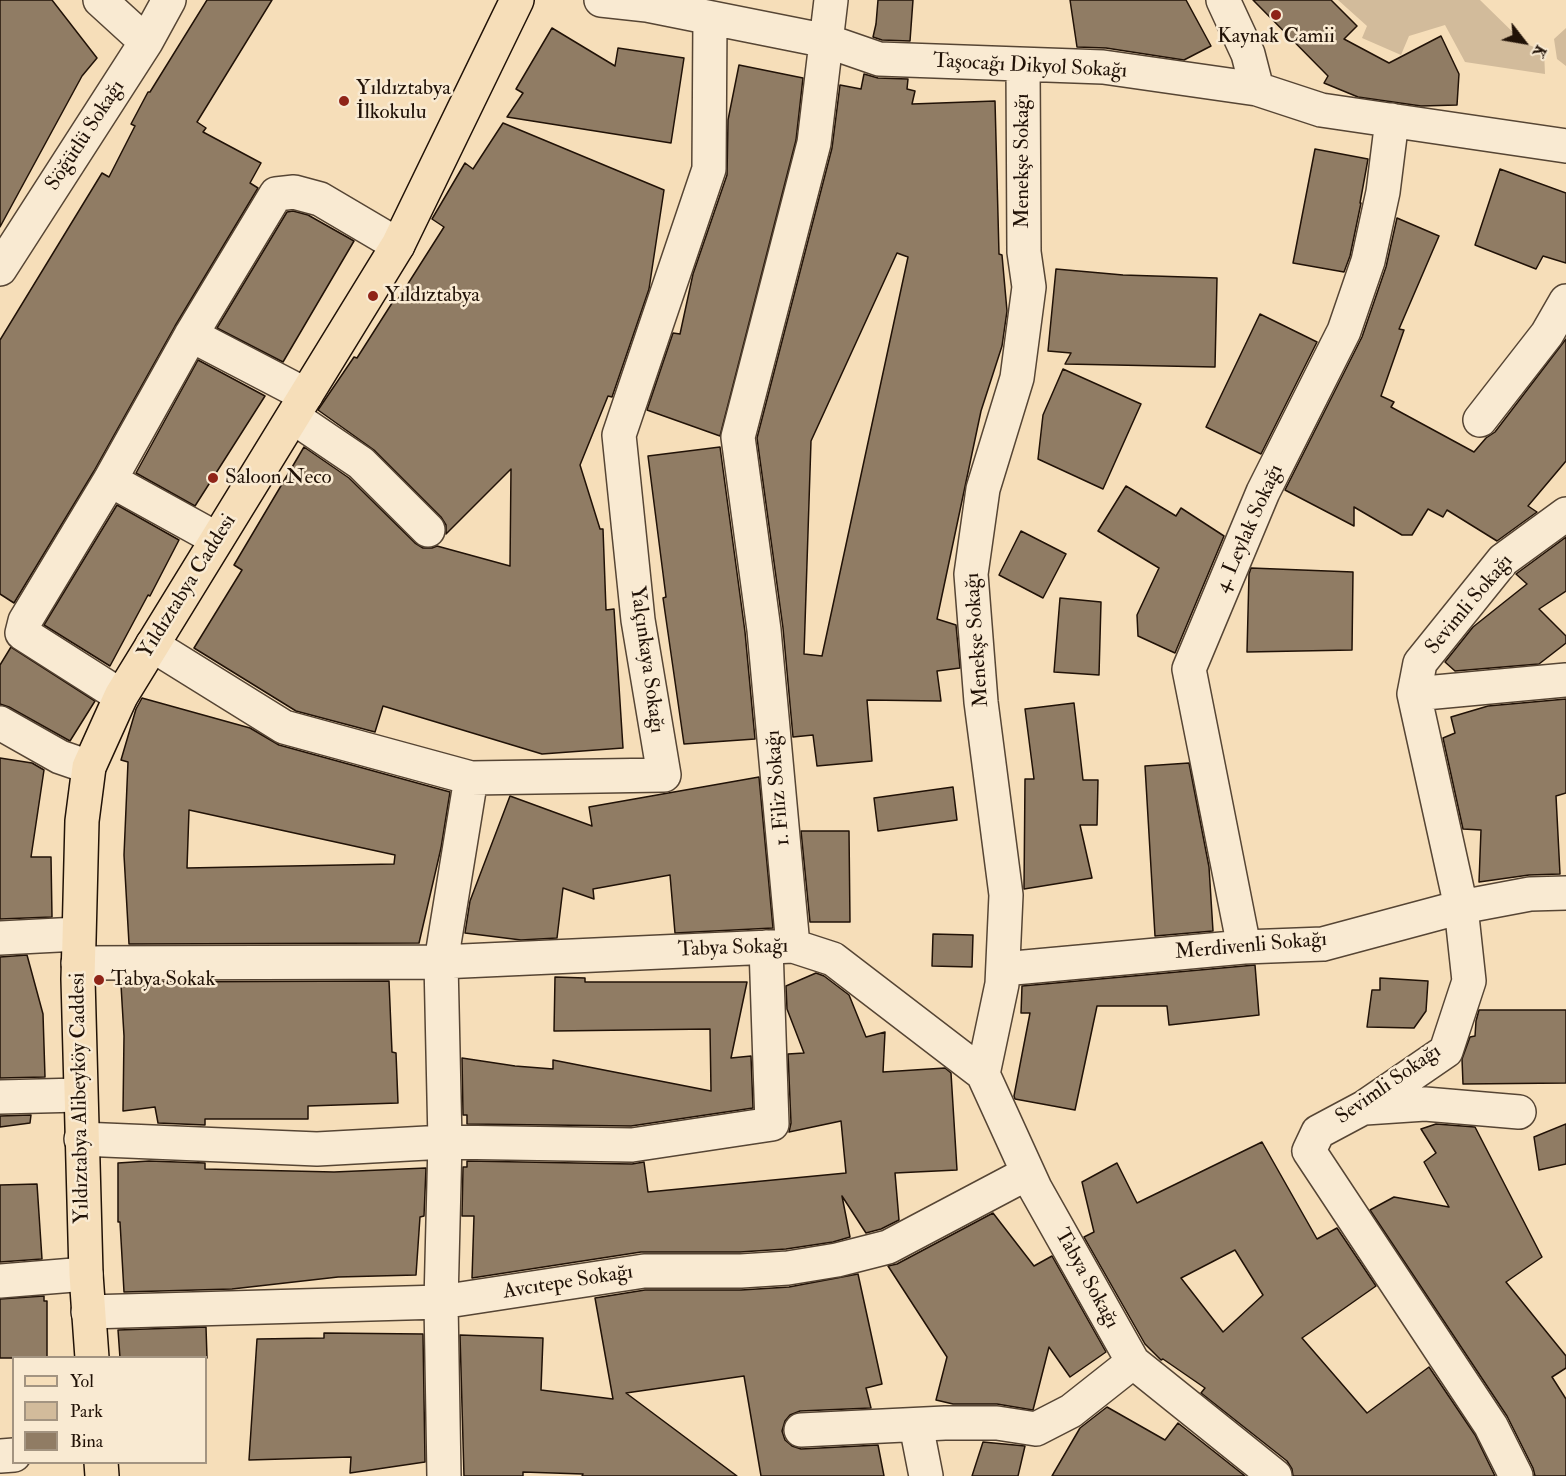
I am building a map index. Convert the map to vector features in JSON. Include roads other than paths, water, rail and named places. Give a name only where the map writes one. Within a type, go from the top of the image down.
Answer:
[{"type":"main road","name":"Yıldıztabya Caddesi","points":[[89,767],[121,696],[398,244],[517,0]]},
{"type":"main road","name":"Yıldıztabya Alibeyköy Caddesi","points":[[89,767],[82,821],[78,948],[81,1139],[92,1356]]},
{"type":"street","points":[[100,0],[146,42]]},
{"type":"street","name":"Söğütlü Sokağı","points":[[0,270],[146,42],[169,0]]},
{"type":"street","name":"Taşocağı Dikyol Sokağı","points":[[601,0],[647,3],[827,41],[879,59],[1023,66],[1103,67],[1257,88],[1321,110],[1566,146]]},
{"type":"street","name":"1. Filiz Sokağı","points":[[445,1142],[632,1144],[772,1124],[779,946],[764,630],[738,437],[814,143],[831,0]]},
{"type":"street","points":[[1223,0],[1248,54],[1257,88]]},
{"type":"street","name":"Yalçınkaya Sokağı","points":[[152,645],[284,727],[471,778],[664,775],[638,620],[620,435],[709,169],[710,18]]},
{"type":"street","name":"Menekşe Sokağı","points":[[983,1074],[1002,984],[1006,895],[981,702],[971,574],[983,489],[1017,378],[1029,287],[1024,252],[1023,66]]},
{"type":"street","name":"4. Leylak Sokağı","points":[[1244,947],[1189,669],[1263,492],[1344,331],[1368,261],[1383,192],[1392,120]]},
{"type":"street","points":[[121,696],[22,633],[25,621],[110,480],[191,335],[276,194],[294,192],[320,200],[398,244]]},
{"type":"street","points":[[1480,420],[1547,334],[1566,300]]},
{"type":"street","points":[[191,335],[299,406],[361,463],[428,530]]},
{"type":"street","points":[[110,480],[218,539]]},
{"type":"street","name":"Sevimli Sokağı","points":[[1516,1476],[1491,1426],[1309,1151],[1318,1132],[1363,1108],[1446,1051],[1469,981],[1461,907],[1414,694],[1420,663],[1503,560],[1566,514]]},
{"type":"street","points":[[1414,694],[1566,680]]},
{"type":"street","points":[[0,723],[60,757],[89,767]]},
{"type":"street","points":[[444,1476],[441,1302],[445,1142],[441,962],[471,778]]},
{"type":"street","name":"Merdivenli Sokağı","points":[[1003,969],[1244,947],[1323,944],[1461,907],[1530,894],[1566,893]]},
{"type":"street","name":"Tabya Sokağı","points":[[0,938],[78,948],[441,962],[779,946],[833,959],[983,1074],[1028,1173],[1133,1362],[1275,1476]]},
{"type":"street","points":[[0,1097],[80,1095]]},
{"type":"street","points":[[1363,1108],[1425,1104],[1519,1112]]},
{"type":"street","points":[[81,1139],[317,1149],[445,1142]]},
{"type":"street","name":"Avcıtepe Sokağı","points":[[88,1312],[441,1302],[644,1271],[741,1271],[788,1268],[837,1260],[888,1247],[1028,1173]]},
{"type":"street","points":[[0,1281],[86,1274]]},
{"type":"street","points":[[801,1430],[997,1423],[1036,1429],[1071,1411],[1133,1362]]},
{"type":"street","points":[[916,1425],[926,1476]]},
{"type":"place","name":"Kaynak Camii","points":[[1276,15]]},
{"type":"place","name":"Yıldıztabya İlkokulu","points":[[344,101]]},
{"type":"place","name":"Yıldıztabya","points":[[373,296]]},
{"type":"place","name":"Saloon Neco","points":[[213,478]]},
{"type":"place","name":"Tabya Sokak","points":[[99,980]]}]
